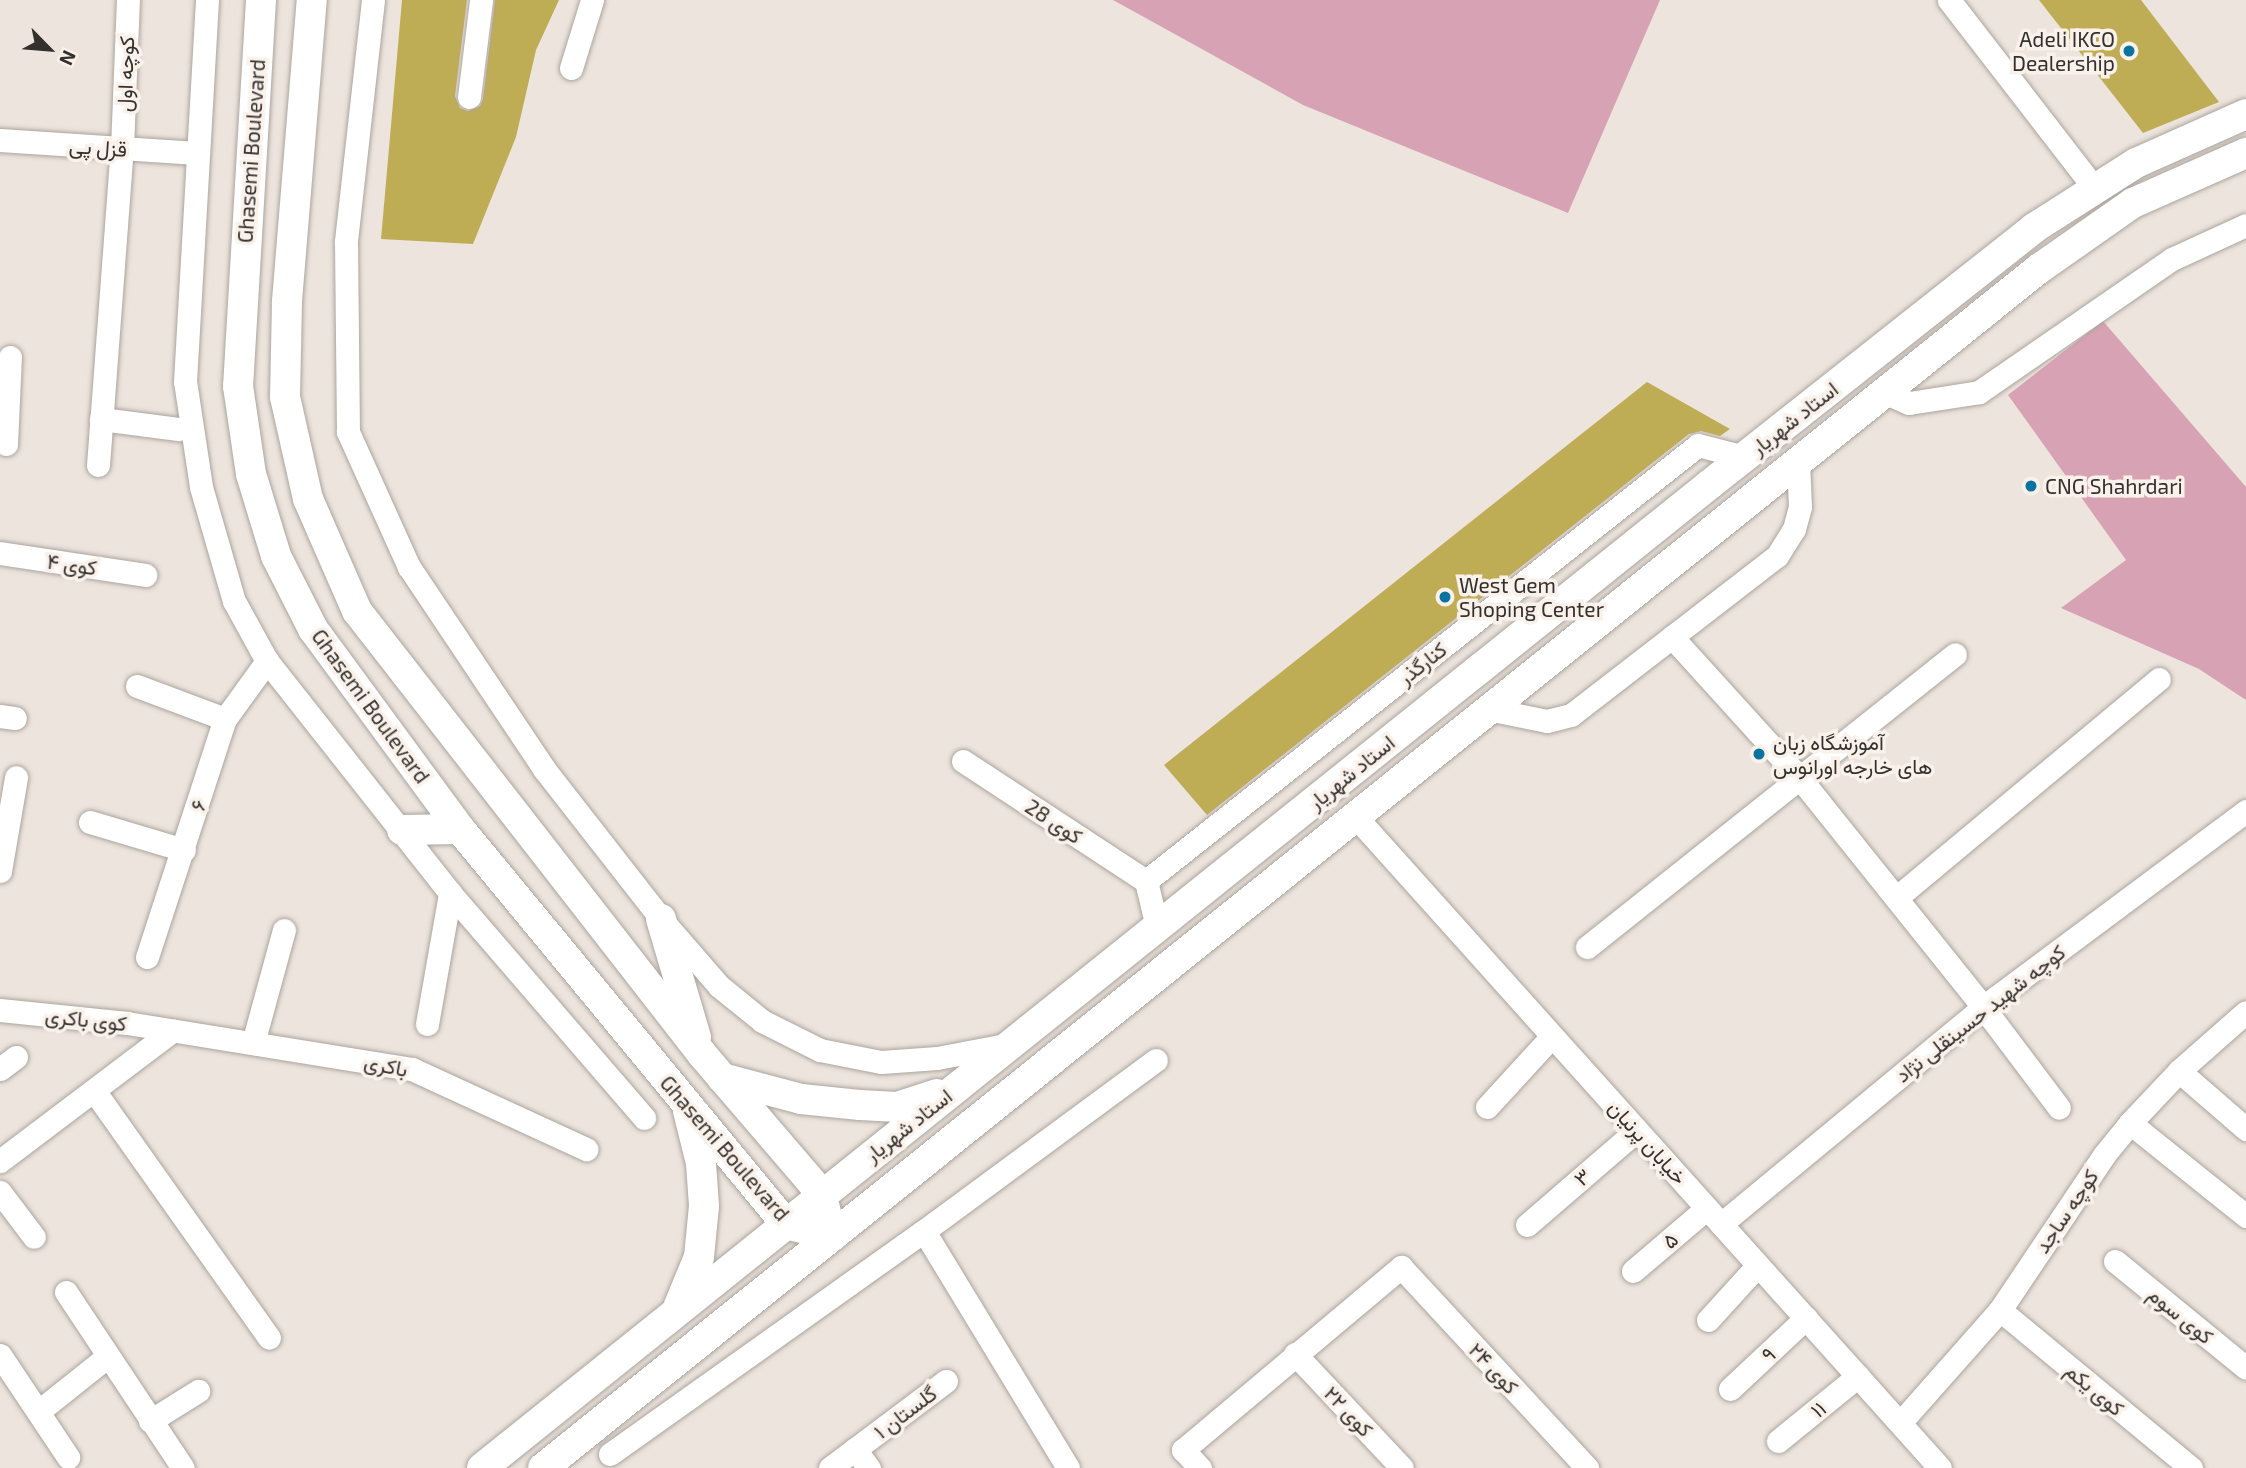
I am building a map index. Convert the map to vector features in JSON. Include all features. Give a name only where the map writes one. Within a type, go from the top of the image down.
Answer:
[{"type":"main road","name":"Ghasemi Boulevard","points":[[261,0],[238,386],[251,474],[276,556],[313,629],[460,829],[786,1224],[832,1236],[821,1193],[702,1054],[357,611],[308,499],[285,397],[287,301],[312,0]]},
{"type":"main road","name":"استاد شهریار","points":[[482,1468],[675,1315],[821,1193],[2035,228],[2136,163],[2246,114]]},
{"type":"main road","name":"استاد شهریار","points":[[543,1468],[2040,268],[2133,203],[2246,153]]},
{"type":"main road","points":[[1709,485],[1732,513]]},
{"type":"main road","points":[[402,830],[460,829]]},
{"type":"main road","points":[[661,919],[702,1054]]},
{"type":"main road","points":[[722,1078],[801,1099],[897,1107],[957,1087]]},
{"type":"main road","points":[[675,1315],[699,1257],[704,1206],[701,1163],[686,1104]]},
{"type":"street","name":"کوچه اول","points":[[98,465],[122,148],[128,0]]},
{"type":"street","points":[[207,0],[185,381],[201,487],[230,588],[267,661],[450,893],[644,1118]]},
{"type":"street","points":[[373,0],[346,242],[348,432],[409,567],[544,769],[661,919],[719,986],[762,1021],[820,1051],[881,1062],[937,1058],[1011,1044]]},
{"type":"street","points":[[470,97],[481,0]]},
{"type":"street","points":[[571,68],[592,0]]},
{"type":"street","points":[[1949,0],[2095,189]]},
{"type":"street","name":"قزل پی","points":[[0,140],[197,153]]},
{"type":"street","points":[[1884,391],[1909,402],[1979,392],[2172,259],[2246,225]]},
{"type":"street","points":[[6,444],[4,410],[9,358]]},
{"type":"street","points":[[101,419],[178,429]]},
{"type":"street","name":"کنارگذر","points":[[1146,881],[1698,445],[1744,457]]},
{"type":"street","points":[[1488,709],[1547,720],[1571,715],[1777,556],[1794,529],[1800,507],[1798,461]]},
{"type":"street","name":"کوی ۴","points":[[0,554],[145,575]]},
{"type":"street","points":[[1672,636],[1799,777],[1983,1007],[2059,1108]]},
{"type":"street","points":[[1587,947],[1955,654]]},
{"type":"street","name":"۶","points":[[147,957],[225,719],[267,661]]},
{"type":"street","points":[[1896,898],[2159,679]]},
{"type":"street","points":[[136,686],[225,719]]},
{"type":"street","name":"کوی 28","points":[[963,761],[1146,881]]},
{"type":"street","points":[[0,871],[16,777]]},
{"type":"street","name":"کوچه شهید حسینقلی نژاد","points":[[1714,1216],[1983,1007],[2246,811]]},
{"type":"street","name":"خیابان پرنیان","points":[[1355,816],[1900,1423],[1935,1466]]},
{"type":"street","points":[[90,821],[184,850]]},
{"type":"street","points":[[1146,881],[1157,927]]},
{"type":"street","points":[[427,1024],[450,893]]},
{"type":"street","points":[[253,1043],[284,930]]},
{"type":"street","name":"کوی باکری","points":[[0,1010],[172,1031]]},
{"type":"street","name":"کوچه ساجد","points":[[1900,1423],[2000,1310],[2104,1155],[2130,1123],[2179,1071],[2246,1012]]},
{"type":"street","points":[[0,1161],[172,1031]]},
{"type":"street","name":"باکری","points":[[172,1031],[412,1069],[586,1149]]},
{"type":"street","points":[[1487,1107],[1552,1036]]},
{"type":"street","points":[[593,1428],[614,1461],[1156,1060]]},
{"type":"street","points":[[2179,1071],[2246,1129]]},
{"type":"street","points":[[95,1091],[269,1338]]},
{"type":"street","points":[[2130,1123],[2246,1216]]},
{"type":"street","name":"۳","points":[[1527,1225],[1637,1130]]},
{"type":"street","points":[[0,1192],[34,1237]]},
{"type":"street","name":"۵","points":[[1633,1271],[1714,1216]]},
{"type":"street","points":[[924,1231],[1068,1468]]},
{"type":"street","name":"کوی سوم","points":[[2115,1261],[2246,1368]]},
{"type":"street","points":[[1708,1320],[1758,1265]]},
{"type":"street","name":"کوی ۲۴","points":[[1296,1354],[1401,1267],[1587,1468]]},
{"type":"street","points":[[66,1292],[183,1468]]},
{"type":"street","name":"کوی یکم","points":[[2000,1310],[2191,1468]]},
{"type":"street","name":"۹","points":[[1730,1389],[1806,1318]]},
{"type":"street","points":[[1200,1468],[1183,1450],[1296,1354]]},
{"type":"street","name":"کوی ۲۲","points":[[1296,1354],[1402,1468]]},
{"type":"street","points":[[0,1355],[68,1457]]},
{"type":"street","points":[[39,1411],[107,1357]]},
{"type":"street","name":"۱۱","points":[[1778,1441],[1858,1376]]},
{"type":"street","name":"۱ گلستان","points":[[830,1468],[946,1381]]},
{"type":"street","points":[[150,1421],[198,1391]]},
{"type":"street","points":[[855,1449],[869,1468]]},
{"type":"shaded area","points":[[1113,0],[1660,0],[1568,213],[1303,105]]},
{"type":"shaded area","points":[[2103,321],[2246,487],[2246,700],[2199,669],[2061,608],[2126,560],[2008,395]]},
{"type":"building","points":[[402,0],[467,0],[455,96],[460,108],[468,111],[480,106],[483,99],[495,0],[559,0],[536,50],[516,137],[473,244],[381,239]]},
{"type":"building","name":"Adeli IKCO Dealership","points":[[2039,0],[2141,0],[2219,102],[2143,133]]},
{"type":"building","name":"West Gem Shoping Center","points":[[1647,382],[1730,429],[1720,436],[1701,431],[1689,434],[1207,815],[1164,765]]},
{"type":"place","name":"Adeli IKCO Dealership","points":[[2129,51]]},
{"type":"place","name":"CNG Shahrdari","points":[[2031,486]]},
{"type":"place","name":"West Gem Shoping Center","points":[[1445,597]]},
{"type":"place","name":"آموزشگاه زبان های خارجه اورانوس","points":[[1759,754]]}]
